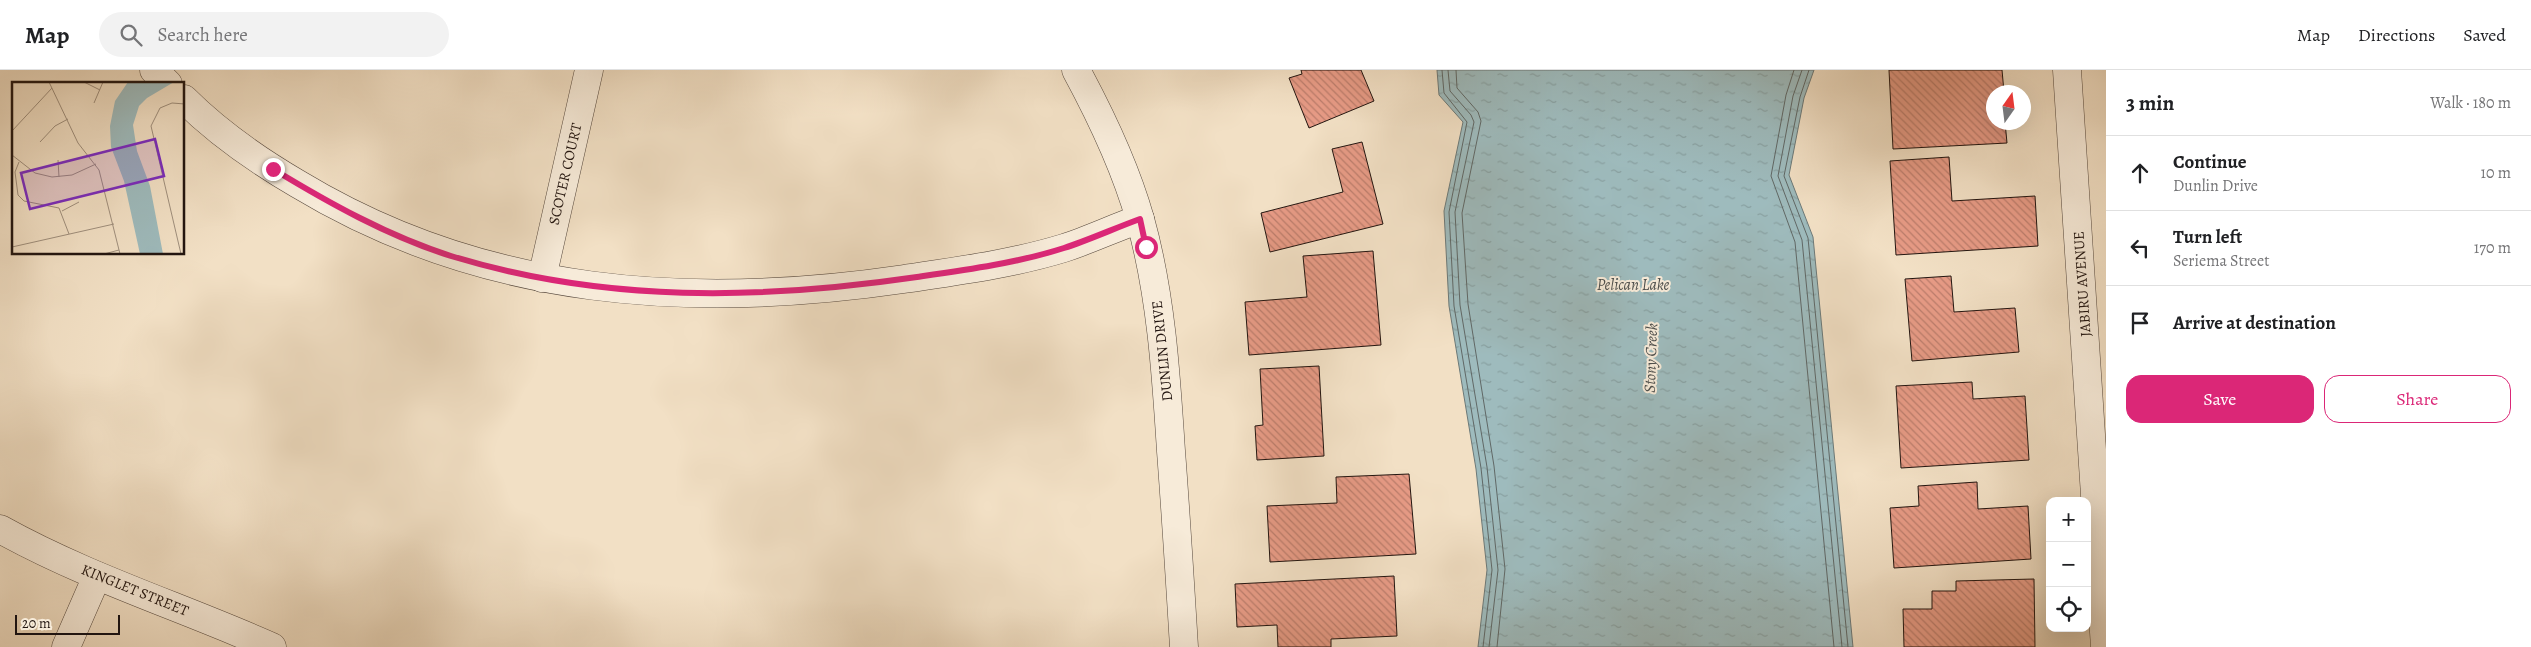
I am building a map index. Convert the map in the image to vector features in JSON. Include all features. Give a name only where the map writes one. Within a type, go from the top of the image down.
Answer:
[{"type":"street","points":[[154,70],[166,82]]},
{"type":"street","name":"SCOTER COURT","points":[[542,278],[589,70]]},
{"type":"street","name":"DUNLIN DRIVE","points":[[1076,70],[1106,125],[1140,219],[1159,311],[1166,375],[1184,647]]},
{"type":"street","name":"JABIRU AVENUE","points":[[2068,70],[2105,647]]},
{"type":"street","points":[[185,100],[208,123],[273,169],[368,223],[451,256],[542,278],[641,291],[699,295],[750,294],[869,284],[974,268],[1063,248],[1140,219]]},
{"type":"street","name":"KINGLET STREET","points":[[0,529],[25,543],[97,576],[272,647]]},
{"type":"street","points":[[66,647],[97,576]]},
{"type":"water","name":"Pelican Lake","points":[[1437,70],[1814,70],[1804,98],[1789,175],[1813,237],[1853,647],[1478,647],[1487,570],[1476,469],[1449,306],[1444,211],[1463,122],[1439,95]]},
{"type":"building","points":[[1301,70],[1361,70],[1374,101],[1309,128],[1289,78],[1302,74]]},
{"type":"building","points":[[1889,70],[2002,70],[2003,85],[1986,85],[1986,130],[2006,130],[2007,143],[1893,149]]},
{"type":"building","points":[[1362,142],[1383,224],[1270,252],[1261,213],[1343,192],[1332,149]]},
{"type":"building","points":[[1949,157],[1952,201],[2035,196],[2038,246],[1896,255],[1890,161]]},
{"type":"building","points":[[1373,251],[1381,345],[1249,355],[1245,302],[1307,297],[1303,256]]},
{"type":"building","points":[[1951,276],[1954,312],[2015,308],[2019,352],[1912,361],[1905,279]]},
{"type":"building","points":[[1319,366],[1324,456],[1257,460],[1255,426],[1263,425],[1260,369]]},
{"type":"building","points":[[1972,382],[1973,399],[2025,396],[2029,460],[1901,468],[1896,386]]},
{"type":"building","points":[[1409,474],[1416,554],[1270,562],[1267,506],[1337,503],[1336,477]]},
{"type":"building","points":[[1977,482],[1978,509],[2028,506],[2031,559],[1894,568],[1890,508],[1919,506],[1918,486]]},
{"type":"building","points":[[1394,576],[1397,636],[1331,639],[1331,647],[1278,647],[1277,625],[1237,627],[1235,584]]},
{"type":"building","points":[[2034,579],[2035,647],[1904,647],[1903,609],[1932,609],[1932,591],[1956,591],[1956,581]]},
{"type":"route","points":[[273,169],[368,223],[451,256],[542,278],[641,291],[699,295],[750,294],[869,284],[974,268],[1063,248],[1140,219],[1146,247]]},
{"type":"water label","name":"Stony Creek","points":[[1651,358]]}]
